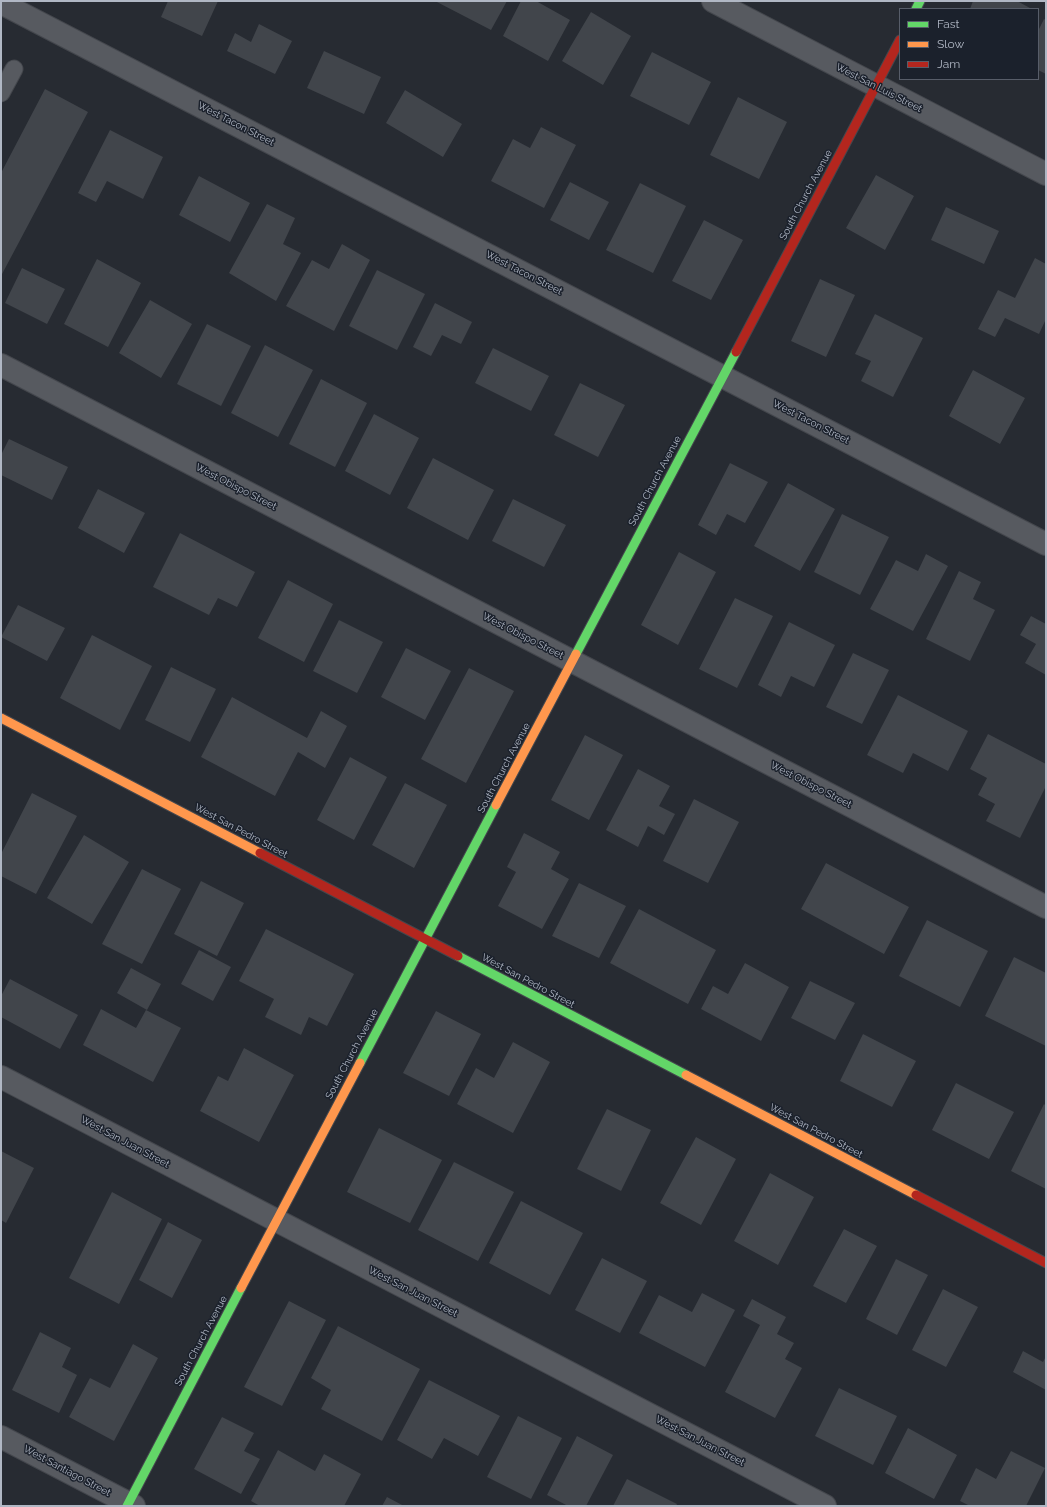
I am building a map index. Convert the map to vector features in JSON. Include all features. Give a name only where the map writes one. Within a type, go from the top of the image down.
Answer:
[{"type":"street","name":"West San Luis Street","points":[[713,1],[1046,174]]},
{"type":"street","name":"West Tacon Street","points":[[1,3],[1046,544]]},
{"type":"street","name":"South Church Avenue","points":[[130,1505],[276,1221],[899,42]]},
{"type":"street","name":"West Obispo Street","points":[[1,365],[1046,907]]},
{"type":"street","name":"West San Pedro Street","points":[[1,718],[1046,1263]]},
{"type":"street","name":"West San Juan Street","points":[[1,1077],[825,1506]]},
{"type":"street","name":"West Santiago Street","points":[[1,1436],[130,1505]]},
{"type":"lane","points":[[1,93],[14,69]]},
{"type":"building","points":[[168,1],[218,1],[202,36],[161,17]]},
{"type":"building","points":[[435,1],[507,1],[491,30]]},
{"type":"building","points":[[521,1],[536,1],[570,20],[548,61],[503,36]]},
{"type":"building","points":[[973,1],[1017,1],[1030,8],[970,8]]},
{"type":"building","points":[[591,12],[631,36],[603,85],[562,61]]},
{"type":"building","points":[[1044,19],[1046,20],[1046,74],[1039,70],[1039,29]]},
{"type":"building","points":[[259,24],[292,41],[275,74],[227,51],[235,33],[251,42]]},
{"type":"building","points":[[324,51],[381,77],[364,114],[307,88]]},
{"type":"building","points":[[652,52],[711,82],[689,125],[630,96]]},
{"type":"building","points":[[45,89],[88,112],[1,276],[1,173]]},
{"type":"building","points":[[405,90],[462,124],[443,157],[386,123]]},
{"type":"building","points":[[738,97],[787,122],[759,179],[710,155]]},
{"type":"building","points":[[541,127],[576,145],[544,208],[491,181],[513,139],[530,148]]},
{"type":"building","points":[[110,130],[163,157],[143,199],[107,181],[96,202],[78,193]]},
{"type":"building","points":[[876,175],[914,196],[885,250],[846,228]]},
{"type":"building","points":[[199,176],[250,203],[230,242],[179,215]]},
{"type":"building","points":[[570,182],[609,202],[589,240],[550,220]]},
{"type":"building","points":[[640,183],[686,206],[653,273],[606,250]]},
{"type":"building","points":[[267,204],[295,218],[283,244],[301,253],[276,301],[229,273]]},
{"type":"building","points":[[946,207],[999,231],[984,264],[931,240]]},
{"type":"building","points":[[704,220],[743,240],[711,300],[672,281]]},
{"type":"building","points":[[342,244],[370,260],[334,331],[286,306],[312,260],[329,269]]},
{"type":"building","points":[[1035,258],[1046,264],[1046,319],[1039,334],[1005,318],[995,337],[978,329],[998,290],[1015,298]]},
{"type":"building","points":[[97,259],[141,283],[108,347],[64,324]]},
{"type":"building","points":[[22,268],[65,289],[47,324],[5,303]]},
{"type":"building","points":[[377,270],[425,294],[397,350],[349,326]]},
{"type":"building","points":[[820,279],[855,295],[826,357],[791,341]]},
{"type":"building","points":[[150,300],[192,324],[161,378],[119,353]]},
{"type":"building","points":[[435,303],[472,322],[461,344],[442,335],[431,356],[413,347]]},
{"type":"building","points":[[875,314],[923,338],[893,397],[861,381],[871,361],[855,354]]},
{"type":"building","points":[[207,324],[251,346],[221,406],[177,384]]},
{"type":"building","points":[[265,345],[313,370],[278,437],[231,413]]},
{"type":"building","points":[[493,348],[549,376],[531,411],[475,383]]},
{"type":"building","points":[[973,370],[1025,398],[1000,444],[949,416]]},
{"type":"building","points":[[321,379],[367,403],[335,467],[289,444]]},
{"type":"building","points":[[580,383],[625,405],[598,457],[554,435]]},
{"type":"building","points":[[374,414],[419,438],[390,495],[345,471]]},
{"type":"building","points":[[9,439],[68,467],[52,500],[1,475],[1,455]]},
{"type":"building","points":[[433,458],[494,490],[468,540],[407,508]]},
{"type":"building","points":[[730,463],[768,482],[745,523],[727,514],[716,535],[698,525]]},
{"type":"building","points":[[788,483],[835,509],[800,571],[754,546]]},
{"type":"building","points":[[98,489],[145,513],[124,553],[78,528]]},
{"type":"building","points":[[513,499],[566,525],[544,567],[492,541]]},
{"type":"building","points":[[842,514],[889,537],[860,595],[814,572]]},
{"type":"building","points":[[180,533],[255,572],[237,607],[218,598],[209,615],[153,587]]},
{"type":"building","points":[[679,552],[716,572],[678,645],[641,625]]},
{"type":"building","points":[[926,554],[948,566],[913,631],[870,609],[896,560],[918,571]]},
{"type":"building","points":[[959,571],[981,582],[973,599],[995,610],[970,661],[926,639]]},
{"type":"building","points":[[288,580],[333,604],[304,662],[258,638]]},
{"type":"building","points":[[735,598],[773,616],[737,688],[699,669]]},
{"type":"building","points":[[18,605],[65,628],[47,661],[1,637]]},
{"type":"building","points":[[1031,616],[1046,624],[1046,675],[1025,663],[1036,644],[1020,635]]},
{"type":"building","points":[[339,620],[383,642],[357,693],[313,671]]},
{"type":"building","points":[[789,622],[835,645],[814,687],[791,676],[781,697],[758,685]]},
{"type":"building","points":[[92,635],[152,666],[120,730],[60,698]]},
{"type":"building","points":[[406,648],[451,671],[425,720],[381,697]]},
{"type":"building","points":[[853,653],[889,670],[862,724],[826,707]]},
{"type":"building","points":[[171,667],[216,689],[190,742],[145,720]]},
{"type":"building","points":[[469,668],[514,691],[466,783],[421,759]]},
{"type":"building","points":[[898,695],[968,731],[948,771],[913,753],[903,773],[867,755]]},
{"type":"building","points":[[232,697],[307,738],[321,711],[347,726],[325,768],[298,752],[275,796],[201,757]]},
{"type":"building","points":[[988,734],[1046,764],[1046,786],[1020,838],[986,821],[995,804],[978,795],[987,778],[970,769]]},
{"type":"building","points":[[585,735],[623,755],[589,820],[551,800]]},
{"type":"building","points":[[350,757],[387,777],[354,840],[317,820]]},
{"type":"building","points":[[638,769],[670,786],[659,806],[675,814],[664,835],[648,826],[638,847],[606,830]]},
{"type":"building","points":[[405,783],[447,805],[414,868],[372,845]]},
{"type":"building","points":[[32,793],[77,816],[36,894],[1,876],[1,854]]},
{"type":"building","points":[[694,799],[739,822],[708,883],[663,861]]},
{"type":"building","points":[[524,833],[560,852],[551,869],[569,879],[542,929],[498,906],[516,872],[507,867]]},
{"type":"building","points":[[84,835],[129,862],[92,924],[47,898]]},
{"type":"building","points":[[826,863],[909,907],[884,954],[801,909]]},
{"type":"building","points":[[142,869],[181,889],[142,964],[102,944]]},
{"type":"building","points":[[201,881],[244,903],[217,956],[174,934]]},
{"type":"building","points":[[579,883],[626,906],[599,958],[552,936]]},
{"type":"building","points":[[639,909],[716,950],[688,1004],[610,963]]},
{"type":"building","points":[[927,920],[988,951],[960,1007],[899,976]]},
{"type":"building","points":[[266,929],[354,974],[327,1026],[309,1017],[301,1035],[265,1017],[274,999],[239,981]]},
{"type":"building","points":[[199,950],[231,967],[213,1001],[181,984]]},
{"type":"building","points":[[1014,957],[1046,973],[1046,1046],[985,1016]]},
{"type":"building","points":[[745,963],[789,987],[761,1041],[701,1009],[713,986],[728,994]]},
{"type":"building","points":[[131,968],[161,984],[147,1010],[117,993]]},
{"type":"building","points":[[10,979],[78,1015],[60,1049],[1,1017],[1,996]]},
{"type":"building","points":[[810,981],[855,1003],[835,1040],[791,1018]]},
{"type":"building","points":[[101,1009],[136,1028],[146,1010],[181,1028],[153,1082],[83,1045]]},
{"type":"building","points":[[436,1011],[481,1034],[449,1096],[403,1073]]},
{"type":"building","points":[[863,1034],[916,1061],[892,1107],[840,1081]]},
{"type":"building","points":[[513,1042],[550,1062],[513,1133],[457,1104],[476,1068],[494,1078]]},
{"type":"building","points":[[244,1048],[294,1075],[259,1142],[200,1111],[218,1076],[228,1081]]},
{"type":"building","points":[[956,1083],[1014,1112],[989,1159],[932,1130]]},
{"type":"building","points":[[1044,1104],[1046,1106],[1046,1189],[1011,1171]]},
{"type":"building","points":[[607,1109],[651,1130],[621,1191],[577,1169]]},
{"type":"building","points":[[379,1128],[442,1160],[410,1223],[347,1192]]},
{"type":"building","points":[[696,1137],[736,1159],[701,1225],[660,1203]]},
{"type":"building","points":[[1,1151],[34,1168],[6,1223],[1,1220]]},
{"type":"building","points":[[454,1162],[514,1192],[478,1261],[418,1230]]},
{"type":"building","points":[[770,1173],[814,1197],[778,1265],[734,1241]]},
{"type":"building","points":[[112,1192],[162,1219],[119,1304],[69,1278]]},
{"type":"building","points":[[521,1201],[583,1233],[550,1295],[489,1263]]},
{"type":"building","points":[[168,1222],[202,1240],[172,1298],[139,1280]]},
{"type":"building","points":[[844,1229],[877,1246],[846,1303],[813,1286]]},
{"type":"building","points":[[602,1258],[647,1281],[620,1333],[575,1310]]},
{"type":"building","points":[[896,1259],[928,1275],[897,1335],[866,1319]]},
{"type":"building","points":[[943,1289],[978,1307],[946,1367],[912,1350]]},
{"type":"building","points":[[702,1293],[735,1310],[705,1367],[639,1333],[659,1295],[692,1312]]},
{"type":"building","points":[[752,1299],[786,1317],[777,1334],[794,1343],[785,1359],[802,1368],[775,1418],[725,1392],[760,1325],[743,1316]]},
{"type":"building","points":[[289,1301],[326,1320],[282,1406],[244,1387]]},
{"type":"building","points":[[338,1326],[420,1369],[382,1441],[321,1409],[331,1390],[311,1378]]},
{"type":"building","points":[[40,1332],[71,1348],[62,1367],[77,1375],[59,1413],[12,1390]]},
{"type":"building","points":[[133,1344],[158,1358],[114,1441],[69,1417],[90,1378],[110,1388]]},
{"type":"building","points":[[1023,1351],[1043,1362],[1046,1356],[1046,1390],[1013,1372]]},
{"type":"building","points":[[429,1380],[500,1416],[478,1456],[444,1438],[432,1459],[397,1440]]},
{"type":"building","points":[[839,1388],[897,1416],[873,1465],[815,1436]]},
{"type":"building","points":[[518,1416],[562,1438],[531,1499],[487,1477]]},
{"type":"building","points":[[222,1417],[254,1433],[244,1451],[260,1459],[241,1494],[194,1469]]},
{"type":"building","points":[[908,1428],[957,1455],[934,1499],[885,1473]]},
{"type":"building","points":[[577,1436],[613,1455],[586,1506],[568,1506],[547,1495]]},
{"type":"building","points":[[278,1450],[315,1471],[324,1454],[361,1474],[344,1506],[260,1506],[251,1501]]},
{"type":"building","points":[[1011,1451],[1045,1468],[1026,1506],[970,1506],[960,1501],[976,1468],[996,1479]]},
{"type":"building","points":[[627,1479],[677,1504],[676,1506],[613,1506]]},
{"type":"building","points":[[387,1497],[404,1506],[382,1506]]},
{"type":"traffic: fast","points":[[916,8],[920,1]]},
{"type":"traffic: fast","points":[[576,654],[736,352]]},
{"type":"traffic: fast","points":[[360,1063],[496,805]]},
{"type":"traffic: fast","points":[[458,956],[686,1075]]},
{"type":"traffic: fast","points":[[127,1506],[241,1288]]},
{"type":"traffic: slow","points":[[496,805],[576,654]]},
{"type":"traffic: slow","points":[[1,718],[260,853]]},
{"type":"traffic: slow","points":[[241,1288],[360,1063]]},
{"type":"traffic: slow","points":[[686,1075],[916,1195]]},
{"type":"traffic: jam","points":[[736,352],[899,42]]},
{"type":"traffic: jam","points":[[260,853],[458,956]]},
{"type":"traffic: jam","points":[[916,1195],[1046,1263]]}]
